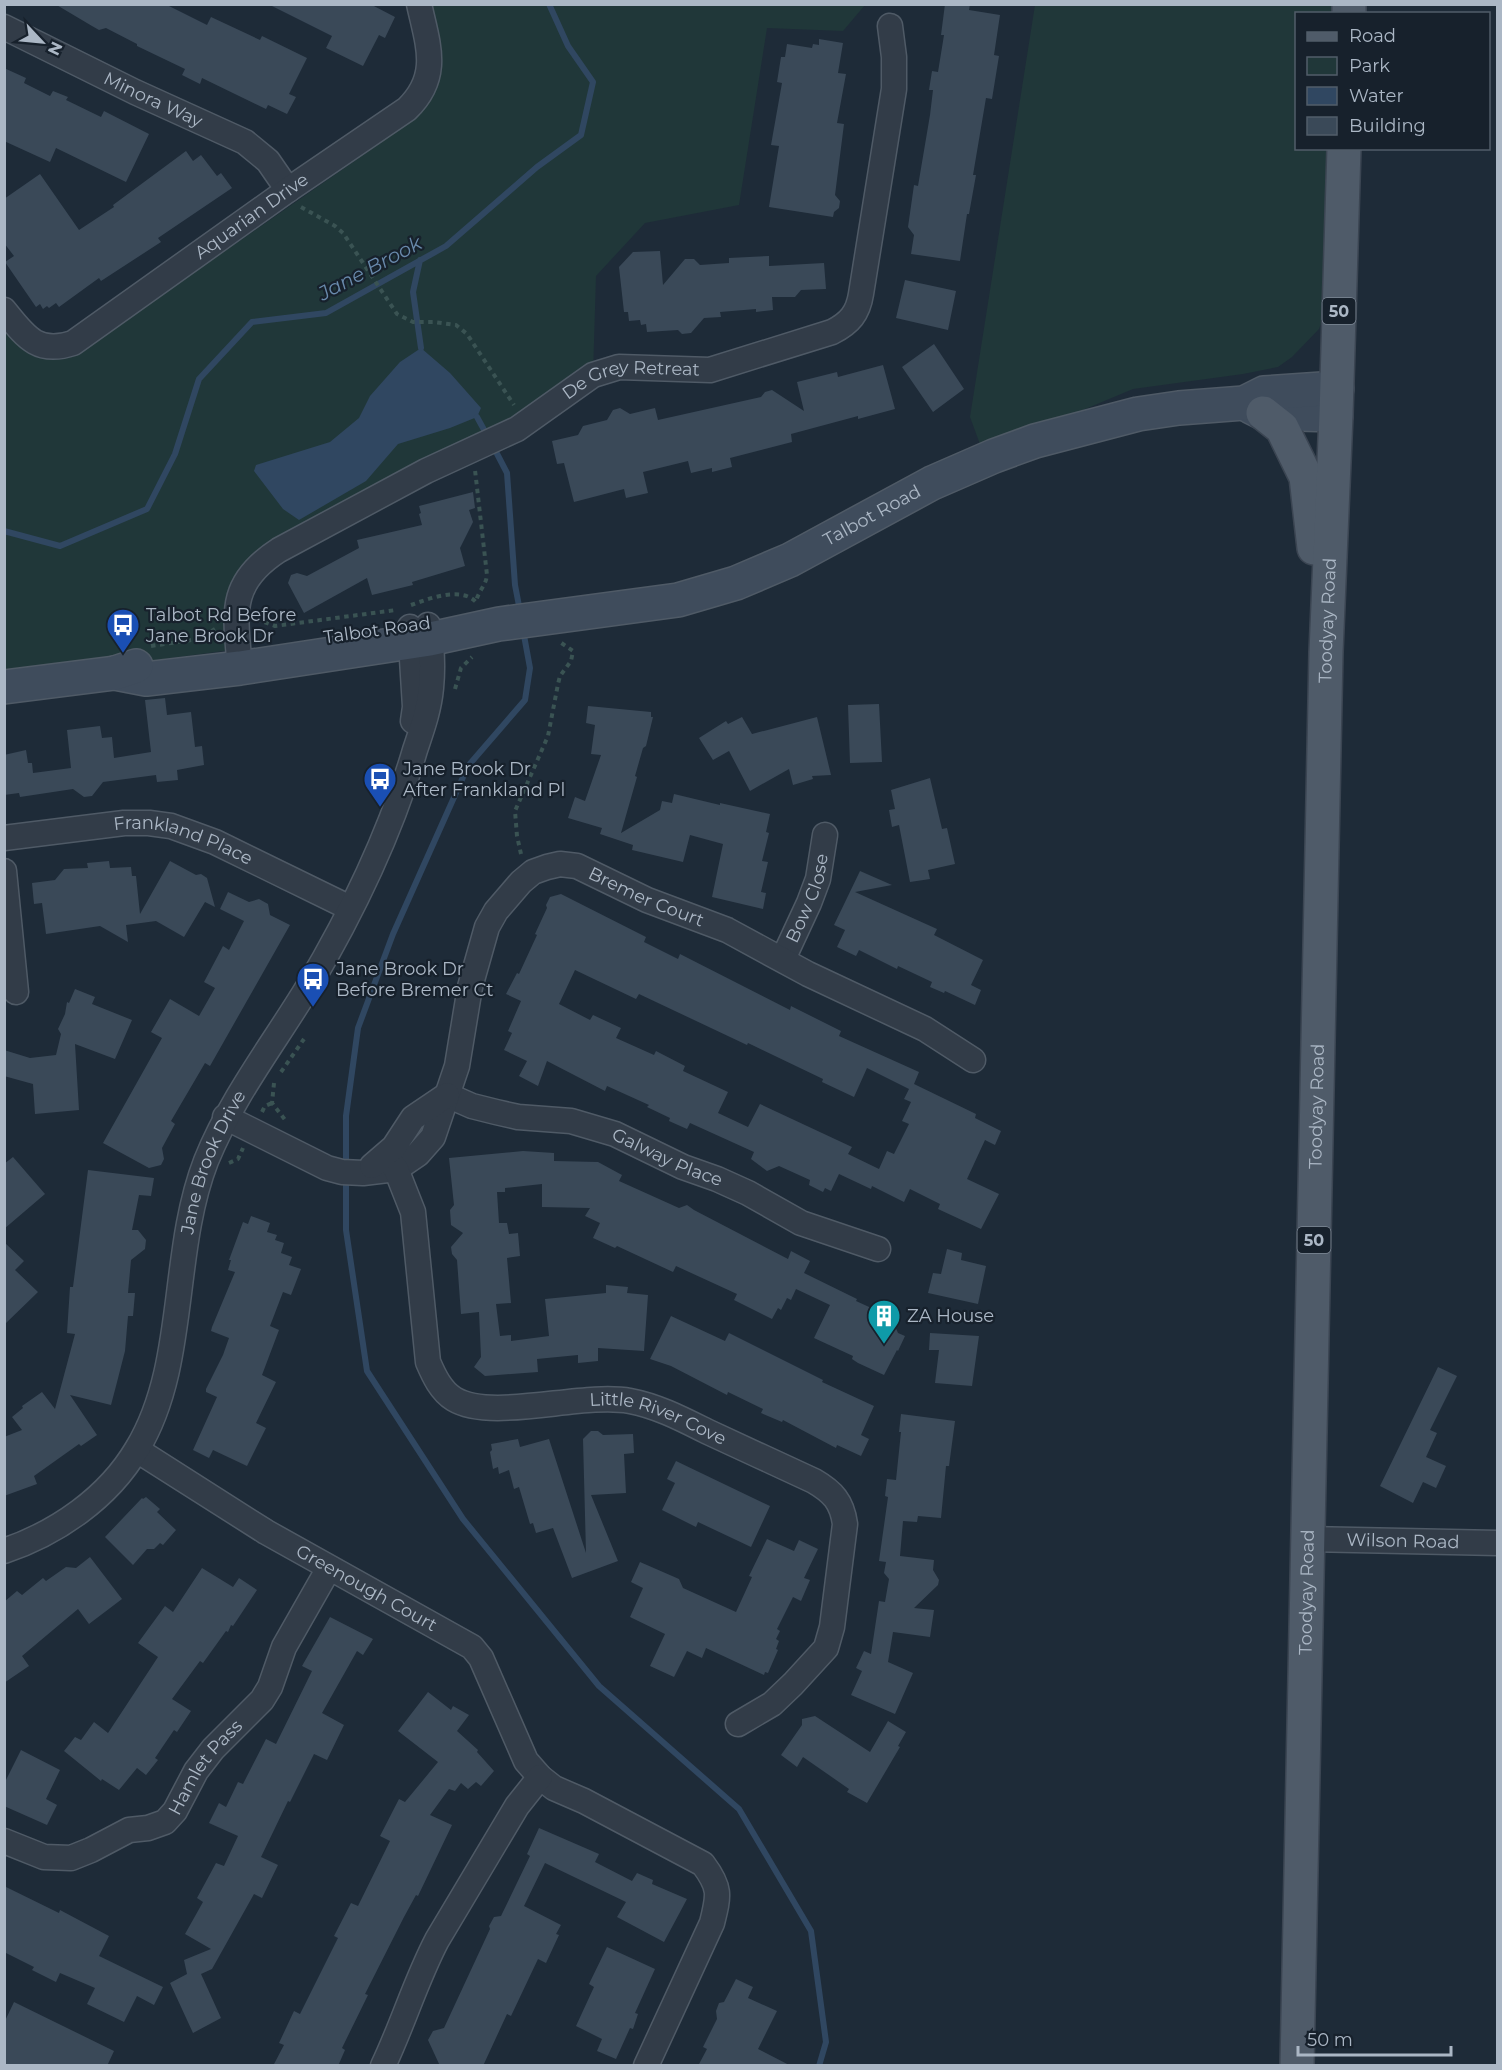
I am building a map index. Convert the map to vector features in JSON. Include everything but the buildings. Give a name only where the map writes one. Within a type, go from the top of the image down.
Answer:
[{"type":"main road","name":"Toodyay Road","points":[[1297,2066],[1326,652],[1337,401],[1344,150]]},
{"type":"main road","name":"Talbot Road","points":[[4,687],[115,673],[146,679],[239,658],[420,632],[471,617],[499,624],[556,628],[678,600],[736,583],[790,560],[932,483],[1035,441],[1138,414],[1179,408],[1254,408],[1337,401]]},
{"type":"main road","points":[[1254,408],[1282,428],[1306,477],[1326,652]]},
{"type":"street","name":"Aquarian Drive","points":[[4,310],[23,334],[35,343],[47,347],[60,347],[73,343],[292,196],[407,110],[418,99],[427,79],[430,56],[419,4]]},
{"type":"street","name":"De Grey Retreat","points":[[239,658],[236,609],[241,589],[251,572],[262,560],[426,471],[518,429],[592,375],[606,370],[633,367],[710,370],[832,332],[844,326],[859,307],[894,89],[894,57],[890,26]]},
{"type":"street","name":"Minora Way","points":[[4,27],[135,92],[245,142],[268,161],[292,196]]},
{"type":"street","name":"Jane Brook Drive","points":[[4,1551],[31,1542],[61,1525],[89,1504],[112,1482],[137,1450],[154,1416],[167,1378],[185,1242],[193,1203],[206,1163],[225,1117],[309,985],[350,908],[391,821],[417,743],[411,732],[420,632]]},
{"type":"street","name":"Frankland Place","points":[[4,838],[124,824],[149,823],[171,826],[215,842],[350,908]]},
{"type":"street","name":"Bow Close","points":[[783,959],[818,879],[825,835]]},
{"type":"street","name":"Bremer Court","points":[[225,1117],[327,1168],[342,1172],[363,1173],[418,1154],[433,1137],[457,1066],[470,987],[487,927],[509,895],[533,873],[560,864],[577,866],[647,900],[727,930],[808,974],[925,1029],[973,1060]]},
{"type":"street","points":[[4,871],[16,992]]},
{"type":"street","name":"Galway Place","points":[[447,1095],[472,1106],[496,1112],[518,1117],[571,1121],[615,1134],[683,1167],[748,1193],[801,1223],[878,1249]]},
{"type":"street","name":"Little River Cove","points":[[391,1162],[413,1212],[428,1362],[435,1378],[454,1399],[483,1407],[612,1398],[650,1406],[814,1481],[837,1498],[844,1511],[845,1524],[830,1639],[819,1658],[772,1704],[738,1724]]},
{"type":"street","name":"Greenough Court","points":[[137,1450],[236,1515],[472,1647],[481,1658],[526,1761],[540,1777],[554,1788],[594,1806],[704,1864],[716,1880],[718,1899],[712,1923],[646,2066]]},
{"type":"street","name":"Wilson Road","points":[[1307,1539],[1497,1543]]},
{"type":"street","name":"Hamlet Pass","points":[[4,1841],[44,1857],[71,1858],[129,1830],[148,1828],[165,1822],[175,1811],[196,1771],[213,1749],[262,1700],[270,1687],[284,1647],[329,1568]]},
{"type":"street","points":[[383,2066],[425,1963],[437,1940],[517,1806],[540,1777]]},
{"type":"path","points":[[292,196],[308,213],[335,226],[343,233],[392,308],[405,320],[456,325],[467,334],[519,414]]},
{"type":"path","points":[[476,449],[474,461],[487,580],[476,602]]},
{"type":"path","points":[[533,873],[521,854],[515,811],[548,736],[560,676],[572,661],[573,651],[556,628]]},
{"type":"path","points":[[453,698],[457,676],[476,654]]},
{"type":"path","points":[[451,665],[462,668]]},
{"type":"path","points":[[272,1103],[272,1087],[306,1034]]},
{"type":"green space","points":[[430,5],[865,5],[843,31],[767,28],[739,205],[645,223],[596,276],[593,375],[251,572],[238,649],[149,661],[5,687],[4,330],[20,346],[36,355],[55,358],[77,354],[412,121],[425,107],[437,80],[438,52]]},
{"type":"green space","points":[[1035,5],[1347,5],[1347,12],[1295,12],[1295,150],[1343,150],[1340,272],[1319,329],[1292,357],[1278,367],[1133,389],[1059,420],[981,447],[970,417]]},
{"type":"water","points":[[421,348],[450,373],[481,408],[477,417],[398,444],[366,481],[299,520],[283,509],[254,471],[256,465],[330,442],[359,418],[370,396],[400,362]]},
{"type":"waterway","name":"Jane Brook","points":[[4,531],[60,546],[147,509],[175,454],[199,379],[252,322],[326,313],[446,246],[537,167],[581,135],[593,82],[568,46],[549,4]]},
{"type":"waterway","points":[[420,260],[413,292],[421,348]]},
{"type":"waterway","points":[[477,417],[488,437]]},
{"type":"waterway","points":[[493,446],[507,473],[515,585],[520,611]]},
{"type":"waterway","points":[[346,1166],[346,1116],[358,1028],[393,934],[468,766],[525,700],[530,668],[523,630]]},
{"type":"waterway","points":[[346,1176],[346,1230],[367,1371],[463,1519],[599,1686],[739,1809],[811,1931],[826,2042],[819,2066]]},
{"type":"place","name":"Talbot Rd Before Jane Brook Dr","points":[[123,654]]},
{"type":"place","name":"Jane Brook Dr After Frankland Pl","points":[[380,808]]},
{"type":"place","name":"Jane Brook Dr Before Bremer Ct","points":[[313,1008]]},
{"type":"place","name":"ZA House","points":[[884,1345]]}]
